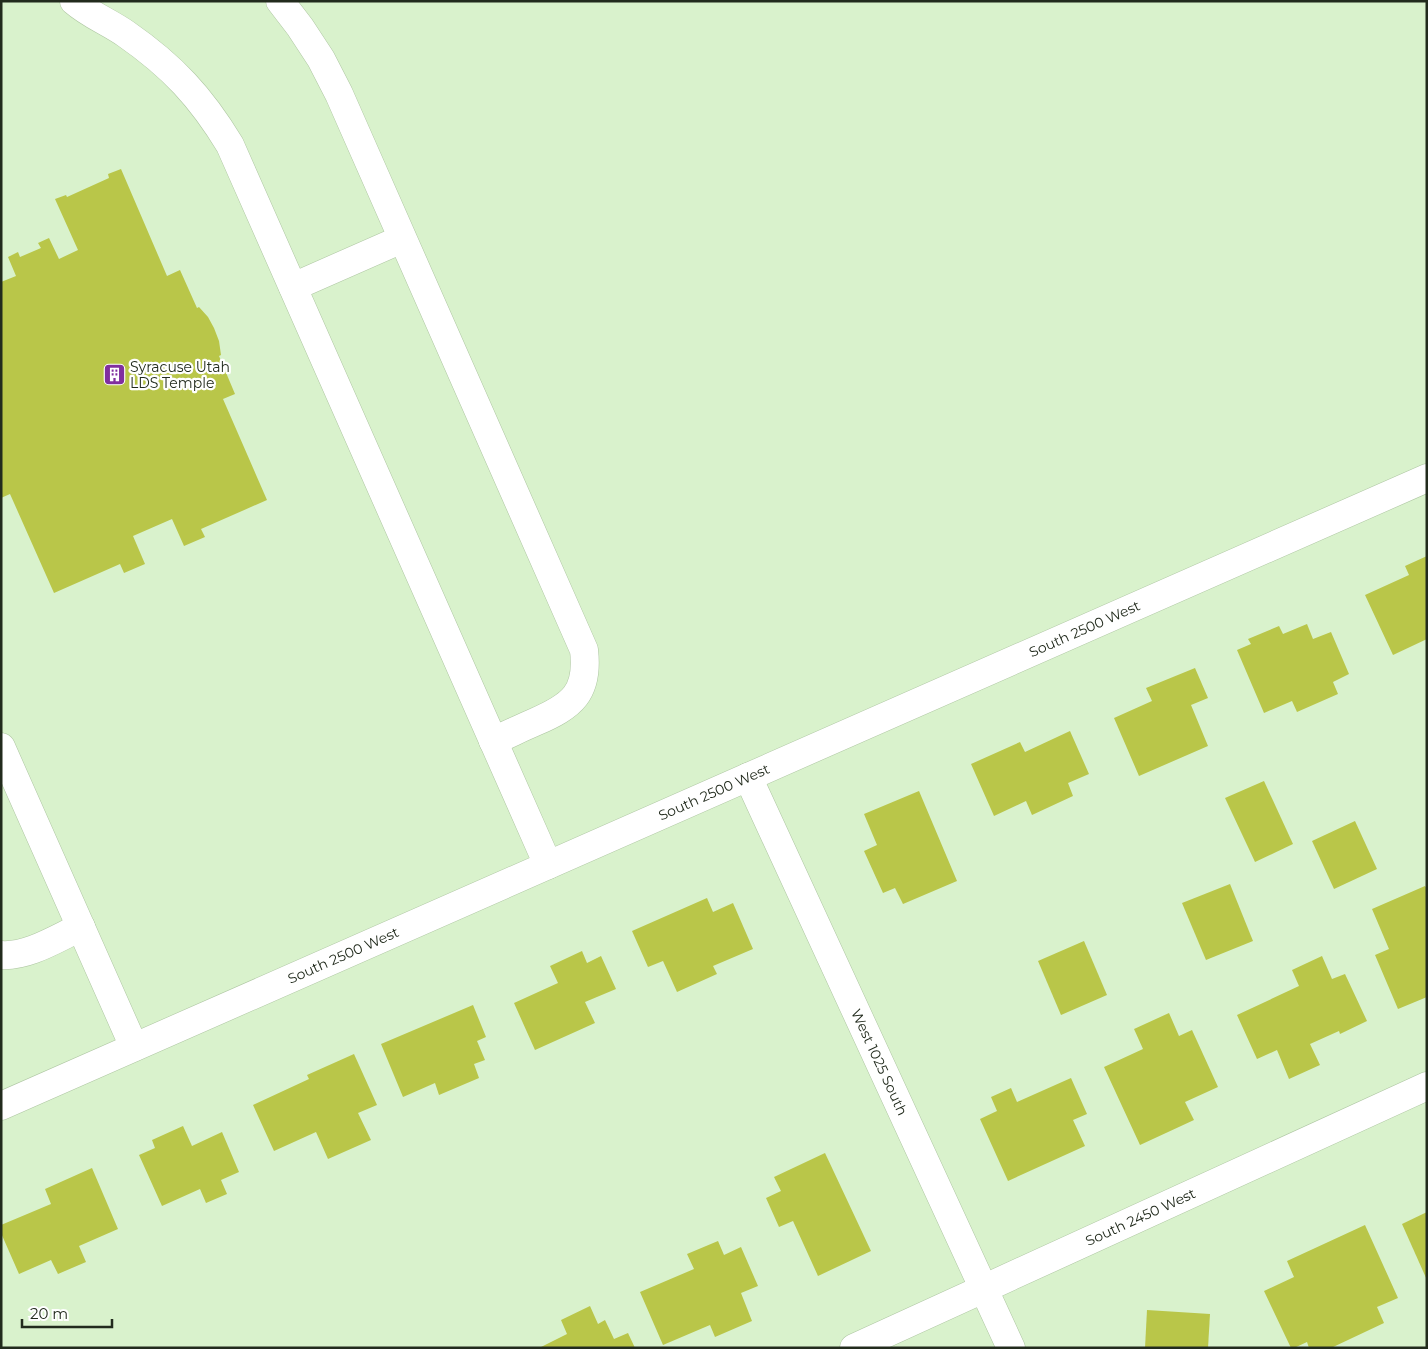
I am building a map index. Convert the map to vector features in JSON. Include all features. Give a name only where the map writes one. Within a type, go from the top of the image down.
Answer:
[{"type":"street","points":[[74,1],[83,9],[124,32],[173,71],[214,118],[230,145],[548,865]]},
{"type":"street","points":[[280,1],[322,59],[339,94],[584,650],[586,665],[583,680],[578,693],[568,704],[556,713],[493,741]]},
{"type":"street","points":[[293,287],[402,239]]},
{"type":"street","name":"South 2500 West","points":[[1,1106],[1427,478]]},
{"type":"street","points":[[1,747],[134,1047]]},
{"type":"street","name":"West 1025 South","points":[[748,777],[1011,1348]]},
{"type":"street","points":[[1,956],[23,954],[81,927]]},
{"type":"street","name":"South 2450 West","points":[[854,1348],[1427,1086]]},
{"type":"building","name":"Syracuse Utah LDS Temple","points":[[121,169],[167,276],[180,270],[197,308],[199,307],[208,317],[214,328],[219,341],[221,355],[219,356],[235,394],[223,399],[267,500],[201,529],[205,537],[184,546],[172,519],[133,536],[145,564],[124,573],[120,564],[54,593],[10,494],[1,498],[1,282],[16,276],[8,257],[18,252],[20,257],[41,248],[38,243],[49,238],[59,259],[78,250],[55,199],[66,195],[67,197],[109,178],[108,174]]},
{"type":"building","points":[[1427,556],[1427,639],[1393,655],[1365,595],[1409,575],[1405,566]]},
{"type":"building","points":[[1307,624],[1313,639],[1331,632],[1349,674],[1333,682],[1338,694],[1297,712],[1292,701],[1264,713],[1237,650],[1251,644],[1248,639],[1279,626],[1283,634]]},
{"type":"building","points":[[1195,668],[1208,698],[1191,705],[1208,746],[1139,776],[1114,718],[1152,701],[1146,688]]},
{"type":"building","points":[[1070,731],[1089,774],[1068,783],[1073,796],[1032,815],[1026,801],[994,816],[971,764],[1020,742],[1025,752]]},
{"type":"building","points":[[1264,781],[1293,844],[1255,862],[1225,798]]},
{"type":"building","points":[[919,791],[957,881],[903,904],[895,888],[883,893],[864,851],[877,845],[864,814]]},
{"type":"building","points":[[1355,821],[1377,869],[1334,889],[1312,841]]},
{"type":"building","points":[[1230,884],[1253,941],[1206,960],[1182,903]]},
{"type":"building","points":[[1425,886],[1427,889],[1427,997],[1398,1009],[1375,955],[1389,949],[1372,909]]},
{"type":"building","points":[[707,898],[713,912],[733,903],[753,949],[713,966],[717,974],[677,992],[663,961],[648,967],[632,931]]},
{"type":"building","points":[[1084,941],[1107,995],[1061,1015],[1038,961]]},
{"type":"building","points":[[582,951],[587,963],[601,956],[616,989],[585,1002],[595,1023],[535,1050],[514,1003],[558,983],[550,966]]},
{"type":"building","points":[[1322,956],[1332,979],[1345,974],[1367,1021],[1340,1034],[1339,1031],[1310,1044],[1320,1065],[1289,1079],[1277,1050],[1257,1059],[1237,1015],[1299,986],[1292,970]]},
{"type":"building","points":[[473,1005],[486,1037],[477,1041],[485,1060],[474,1064],[479,1078],[439,1095],[435,1083],[403,1097],[381,1044]]},
{"type":"building","points":[[1169,1013],[1179,1036],[1192,1030],[1218,1087],[1185,1102],[1194,1120],[1140,1145],[1104,1067],[1143,1049],[1134,1029]]},
{"type":"building","points":[[354,1054],[377,1105],[358,1113],[371,1140],[328,1159],[316,1132],[274,1151],[253,1105],[309,1079],[307,1075]]},
{"type":"building","points":[[1071,1078],[1087,1114],[1073,1120],[1085,1146],[1008,1181],[980,1119],[997,1111],[991,1097],[1011,1088],[1017,1102]]},
{"type":"building","points":[[183,1126],[192,1146],[222,1132],[239,1172],[221,1180],[227,1194],[206,1203],[200,1189],[162,1206],[139,1155],[155,1148],[152,1140]]},
{"type":"building","points":[[825,1153],[871,1251],[818,1276],[793,1221],[779,1227],[766,1198],[781,1191],[774,1177]]},
{"type":"building","points":[[92,1168],[118,1229],[79,1246],[86,1262],[58,1274],[51,1260],[19,1274],[1,1233],[1,1225],[51,1204],[45,1189]]},
{"type":"building","points":[[1427,1212],[1427,1280],[1402,1224]]},
{"type":"building","points":[[1365,1225],[1398,1298],[1377,1307],[1384,1323],[1331,1348],[1309,1348],[1307,1342],[1291,1348],[1264,1291],[1294,1277],[1287,1261]]},
{"type":"building","points":[[718,1241],[724,1255],[741,1247],[758,1286],[741,1293],[752,1321],[715,1337],[710,1325],[663,1345],[640,1292],[694,1269],[687,1254]]},
{"type":"building","points":[[590,1306],[598,1324],[605,1320],[614,1339],[628,1333],[635,1348],[539,1348],[567,1334],[561,1320]]},
{"type":"building","points":[[1147,1310],[1210,1314],[1208,1348],[1145,1348]]},
{"type":"place","name":"Syracuse Utah LDS Temple","points":[[114,375]]}]
